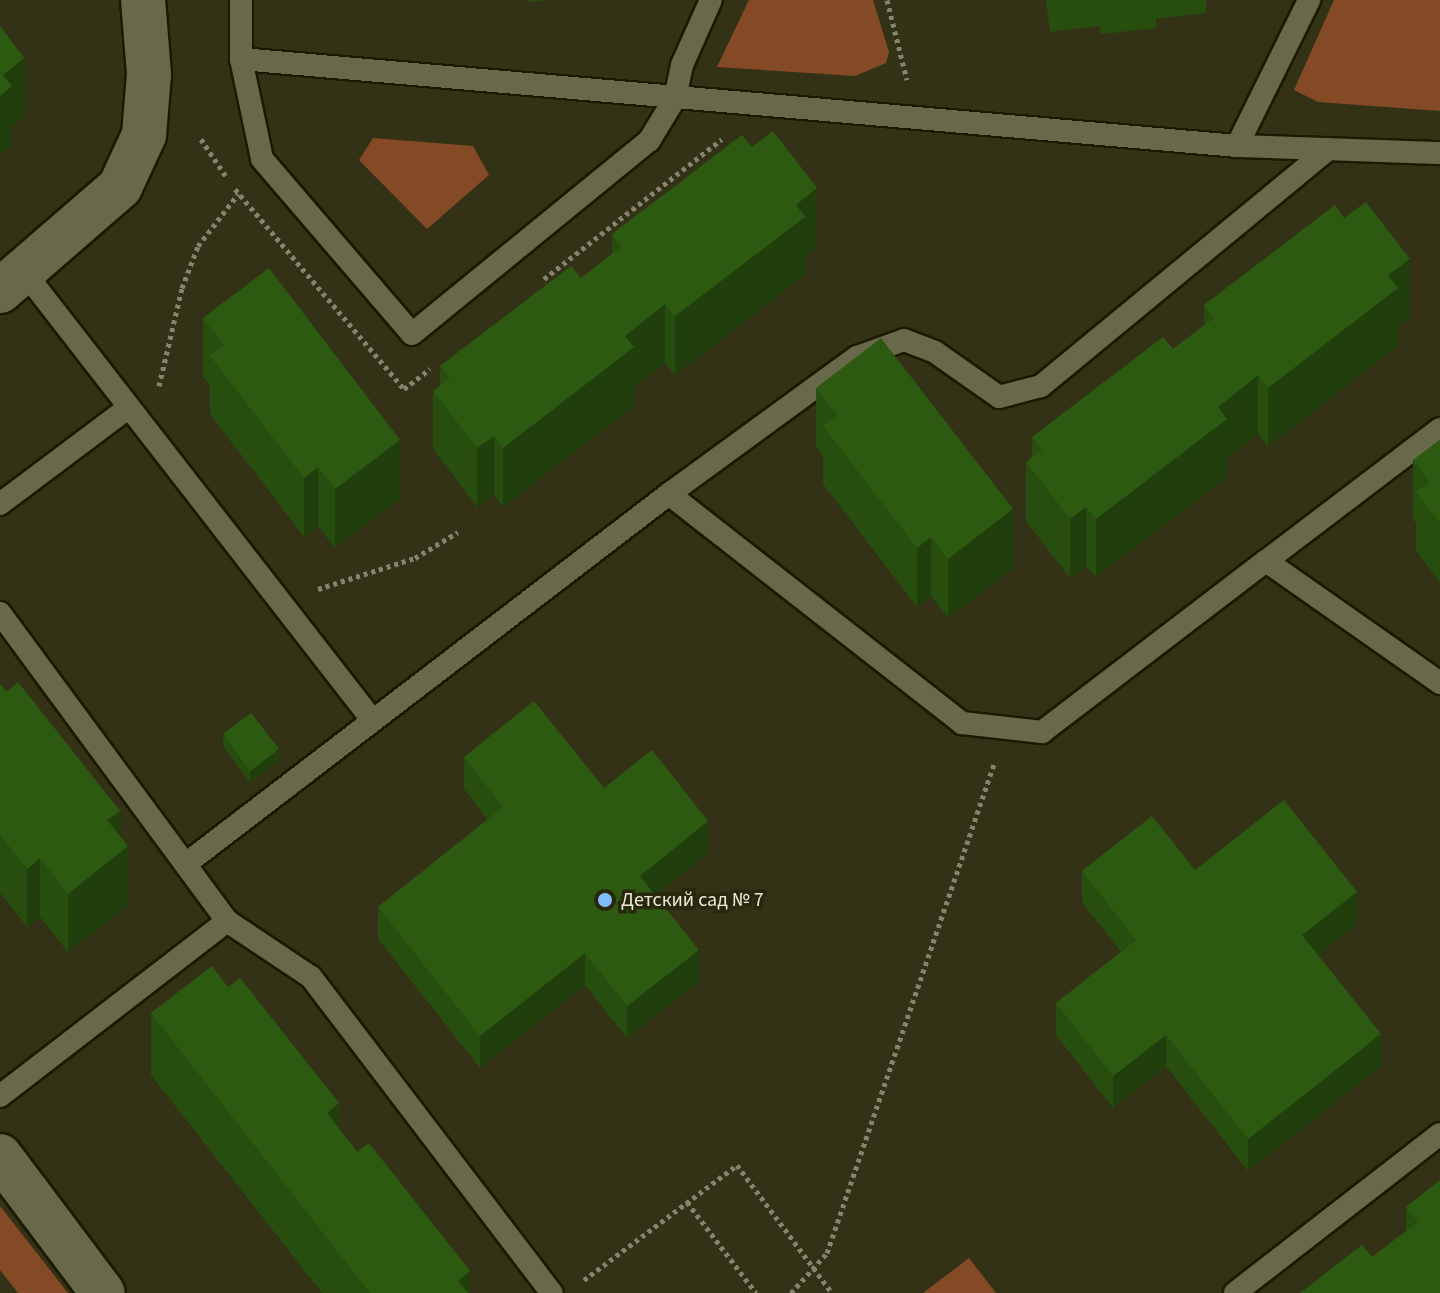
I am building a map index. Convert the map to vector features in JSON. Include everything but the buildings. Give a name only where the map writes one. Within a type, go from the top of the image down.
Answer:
[{"type":"street","points":[[13,282],[120,187],[144,135],[149,74],[143,0]]},
{"type":"street","points":[[0,1156],[103,1293]]},
{"type":"lane","points":[[241,0],[241,59],[262,159],[412,334],[649,141],[675,98],[682,65],[711,0]]},
{"type":"lane","points":[[1237,146],[1309,0]]},
{"type":"lane","points":[[241,59],[1237,146],[1440,153]]},
{"type":"lane","points":[[187,863],[669,494],[857,357],[904,340],[935,352],[999,397],[1041,386],[1328,149]]},
{"type":"lane","points":[[13,282],[128,408],[373,721]]},
{"type":"lane","points":[[0,504],[128,408]]},
{"type":"lane","points":[[669,494],[962,723],[1042,732],[1440,429]]},
{"type":"lane","points":[[1266,561],[1440,683]]},
{"type":"lane","points":[[0,613],[227,921],[311,977],[552,1293]]},
{"type":"lane","points":[[0,1096],[227,921]]},
{"type":"lane","points":[[1235,1293],[1440,1134]]},
{"type":"path","points":[[887,0],[906,66],[910,117]]},
{"type":"path","points":[[156,398],[182,288],[198,246],[238,194]]},
{"type":"path","points":[[302,593],[415,558],[458,532]]},
{"type":"path","points":[[791,1293],[827,1253],[1006,728]]},
{"type":"path","points":[[579,1284],[737,1165],[832,1293]]},
{"type":"path","points":[[687,1202],[756,1293]]},
{"type":"shaded area","points":[[749,0],[873,0],[889,52],[886,63],[855,76],[717,67]]},
{"type":"shaded area","points":[[1334,0],[1440,0],[1440,111],[1318,102],[1294,90]]},
{"type":"shaded area","points":[[373,138],[473,146],[489,175],[427,229],[359,160]]},
{"type":"shaded area","points":[[0,1206],[68,1293],[18,1293],[0,1270]]},
{"type":"shaded area","points":[[969,1258],[996,1293],[923,1293]]},
{"type":"place","name":"Детский сад № 7","points":[[605,900]]}]
